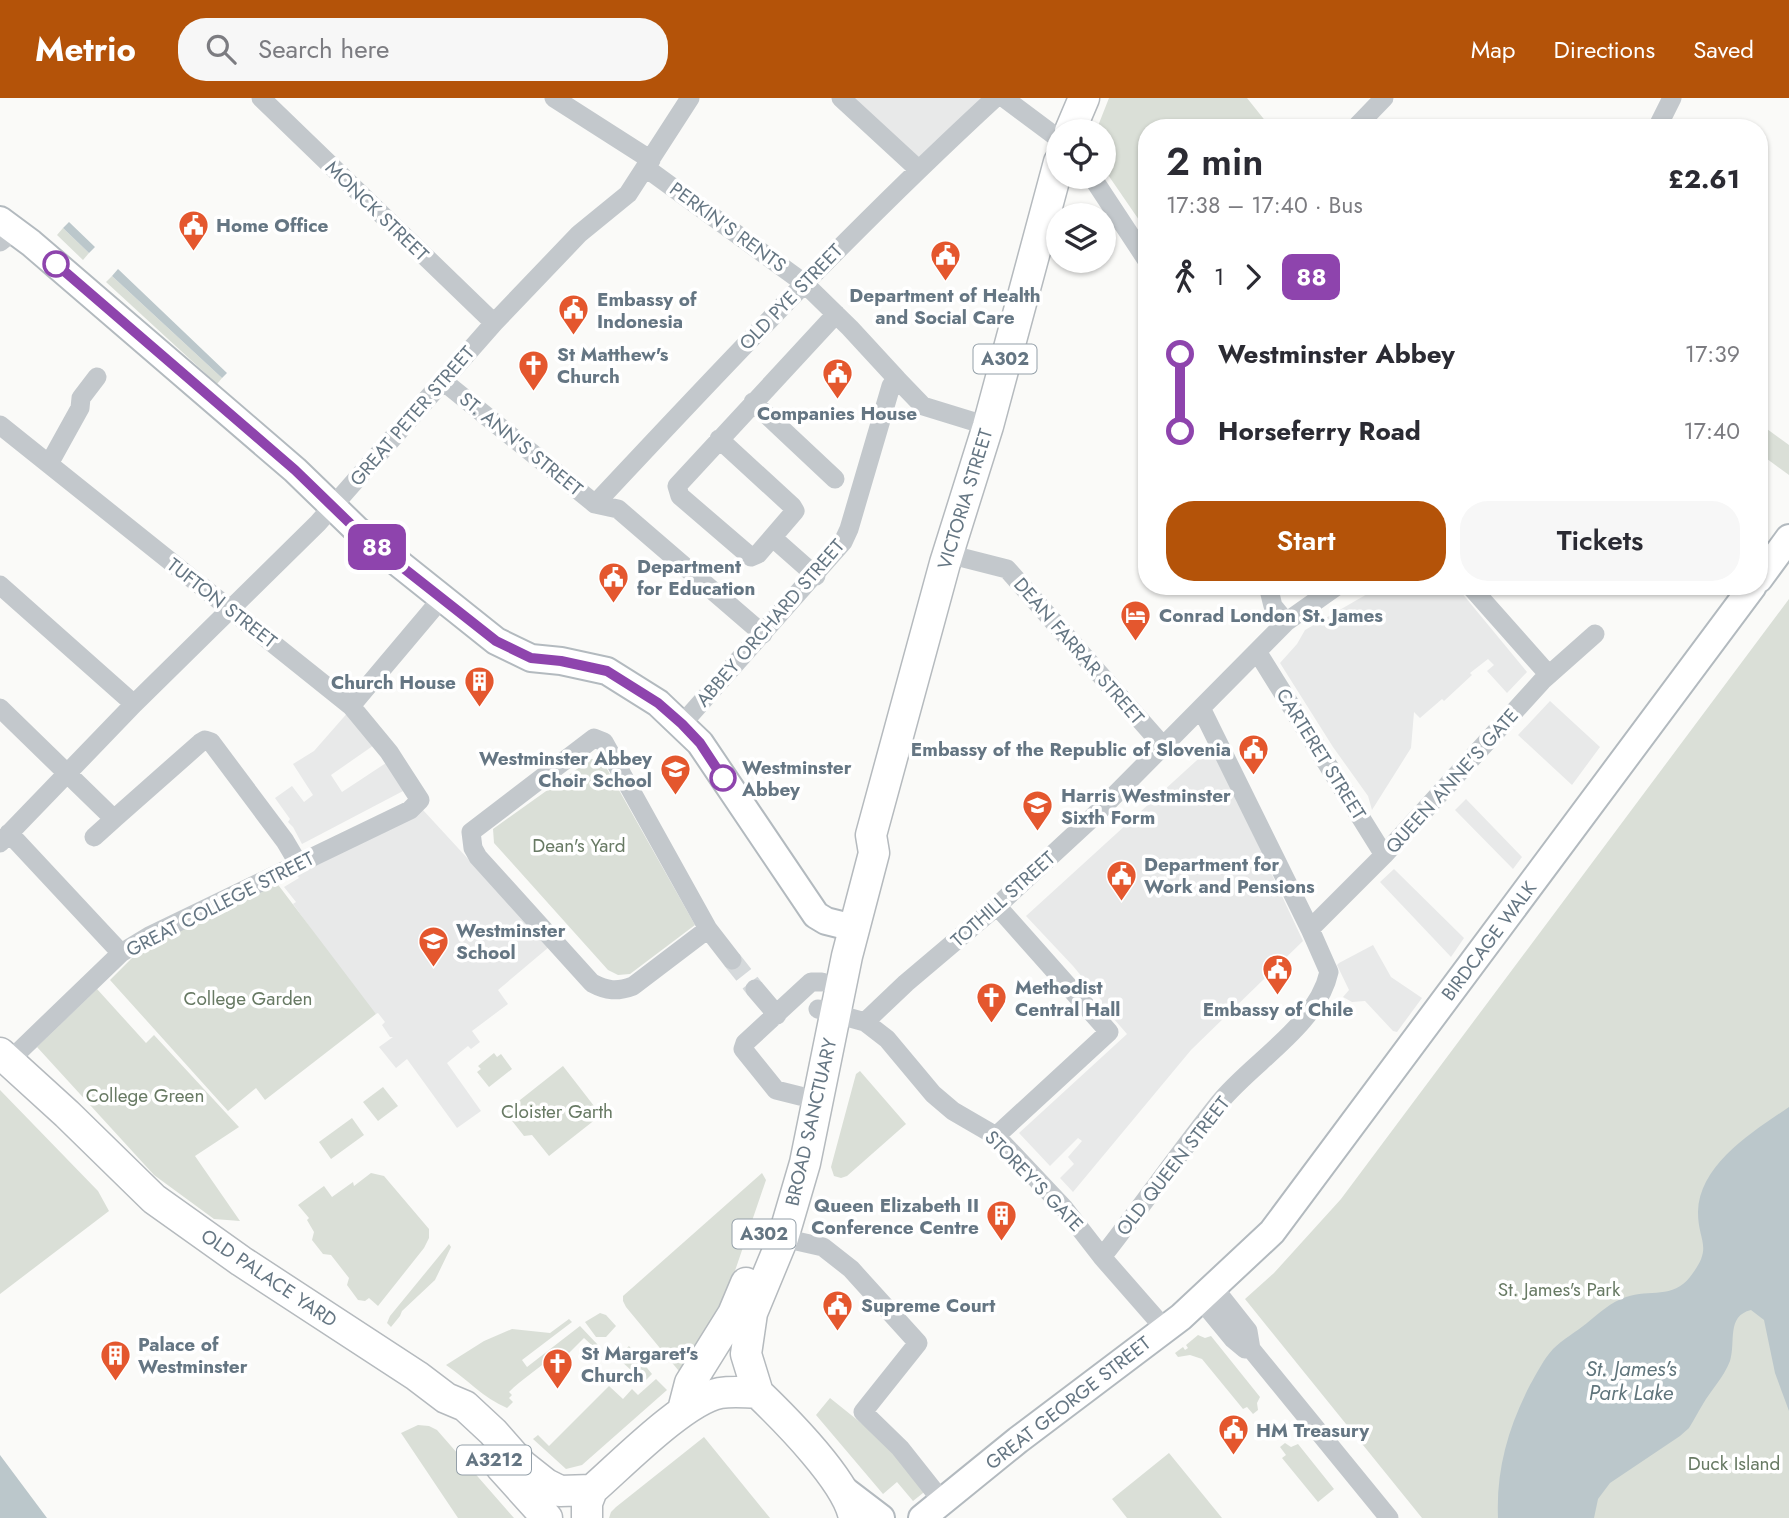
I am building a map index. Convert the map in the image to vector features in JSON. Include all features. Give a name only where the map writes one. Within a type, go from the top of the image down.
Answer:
[{"type":"main road","points":[[1075,119],[1084,98]]},
{"type":"main road","name":"VICTORIA STREET","points":[[846,925],[874,853],[871,835],[948,554],[988,426],[1052,189]]},
{"type":"main road","name":"BROAD SANCTUARY","points":[[683,1410],[690,1383],[733,1314],[749,1276],[783,1173],[800,1096],[846,925]]},
{"type":"main road","name":"BROAD SANCTUARY","points":[[758,1393],[746,1354],[750,1325],[756,1302],[783,1238],[804,1163],[825,1002]]},
{"type":"main road","name":"OLD PALACE YARD","points":[[4,1057],[67,1114],[144,1191],[241,1261],[396,1362],[446,1398]]},
{"type":"main road","points":[[589,1504],[683,1410],[720,1393],[758,1393]]},
{"type":"main road","name":"A302","points":[[758,1393],[814,1453],[839,1486],[852,1508],[854,1518]]},
{"type":"main road","name":"A3212","points":[[446,1398],[465,1406],[522,1465],[546,1484],[589,1504]]},
{"type":"main road","name":"A3212","points":[[446,1398],[454,1416],[547,1518]]},
{"type":"street","name":"MONCK STREET","points":[[261,98],[494,323]]},
{"type":"street","name":"PERKIN'S RENTS","points":[[554,98],[649,164],[804,283],[897,379]]},
{"type":"street","name":"GREAT PETER STREET","points":[[5,838],[134,704],[231,611],[332,507],[494,323],[579,234],[628,194],[690,98]]},
{"type":"street","points":[[841,98],[918,169]]},
{"type":"street","name":"OLD PYE STREET","points":[[595,503],[804,283],[918,169],[995,98]]},
{"type":"street","points":[[1004,98],[1046,129]]},
{"type":"street","points":[[1364,119],[1384,98]]},
{"type":"street","points":[[1662,119],[1672,98]]},
{"type":"street","points":[[1100,189],[1138,247]]},
{"type":"street","points":[[5,231],[295,470],[364,537],[496,641],[531,658],[561,661],[607,671],[658,703],[700,743],[810,908],[826,921],[846,925]]},
{"type":"street","points":[[719,439],[795,511],[758,554],[751,557],[680,496],[677,486],[719,439],[753,402],[836,314]]},
{"type":"street","points":[[49,464],[80,408],[81,398],[97,377]]},
{"type":"street","points":[[897,379],[923,406],[988,426]]},
{"type":"street","name":"ABBEY ORCHARD STREET","points":[[682,724],[816,576],[843,542],[891,386],[897,379]]},
{"type":"street","name":"ST. ANN'S STREET","points":[[443,381],[595,503],[618,509],[763,634]]},
{"type":"street","points":[[753,402],[835,479]]},
{"type":"street","name":"TUFTON STREET","points":[[2,431],[49,464],[351,706],[389,752],[417,794],[419,803]]},
{"type":"street","points":[[773,538],[816,576]]},
{"type":"street","points":[[1768,567],[1789,538]]},
{"type":"street","name":"DEAN FARRAR STREET","points":[[948,554],[1007,569],[1164,747]]},
{"type":"street","points":[[0,585],[134,704]]},
{"type":"street","points":[[1270,595],[1273,606],[1286,622]]},
{"type":"street","name":"TOTHILL STREET","points":[[865,1022],[906,983],[997,906],[1202,710],[1286,622],[1324,595]]},
{"type":"street","points":[[1478,595],[1549,675]]},
{"type":"street","name":"BIRDCAGE WALK","points":[[1207,1294],[1272,1232],[1746,595]]},
{"type":"street","points":[[351,706],[442,598]]},
{"type":"street","name":"QUEEN ANNE'S GATE","points":[[1310,929],[1384,855],[1549,675],[1595,634]]},
{"type":"street","name":"CARTERET STREET","points":[[1258,653],[1384,855]]},
{"type":"street","points":[[0,708],[114,819]]},
{"type":"street","points":[[1202,710],[1310,929]]},
{"type":"street","points":[[708,929],[633,986],[620,991],[605,990],[592,983],[478,857],[473,848],[471,832],[594,738],[604,742],[708,929],[732,960]]},
{"type":"street","points":[[94,837],[205,740],[215,747],[298,863]]},
{"type":"street","name":"GREAT COLLEGE STREET","points":[[4,1057],[121,953],[149,936],[410,810],[419,803]]},
{"type":"street","points":[[5,838],[121,953]]},
{"type":"street","points":[[996,1136],[1109,1032],[997,906]]},
{"type":"street","name":"OLD QUEEN STREET","points":[[1102,1257],[1222,1100],[1290,1034],[1317,1000],[1329,972],[1310,929]]},
{"type":"street","points":[[800,1096],[776,1090],[743,1049],[745,1043],[811,982],[825,1002]]},
{"type":"street","points":[[755,989],[777,1015]]},
{"type":"street","name":"STOREY'S GATE","points":[[825,1002],[865,1022],[887,1040],[933,1094],[953,1111],[996,1136],[1064,1208],[1102,1257],[1165,1329]]},
{"type":"street","points":[[783,1238],[823,1247],[851,1269],[918,1343],[863,1412],[900,1448],[927,1513]]},
{"type":"street","points":[[1207,1294],[1233,1339],[1245,1349],[1251,1349],[1389,1518]]},
{"type":"street","name":"GREAT GEORGE STREET","points":[[927,1513],[1207,1294]]},
{"type":"street","points":[[839,1486],[881,1518]]},
{"type":"shaded area","points":[[849,98],[989,98],[920,162]]},
{"type":"shaded area","points":[[1365,595],[1463,595],[1527,672],[1507,693],[1487,671],[1494,665],[1488,659],[1470,673],[1472,675],[1444,701],[1442,699],[1420,718],[1414,712],[1411,748],[1372,810],[1368,796],[1333,747],[1280,663],[1305,630]]},
{"type":"shaded area","points":[[1550,701],[1600,747],[1572,785],[1518,735]]},
{"type":"shaded area","points":[[350,710],[377,743],[331,775],[342,792],[389,761],[405,790],[302,844],[288,822],[290,819],[275,798],[292,786],[304,802],[313,795],[293,764],[314,751]]},
{"type":"shaded area","points":[[1207,751],[1214,751],[1303,941],[1191,1050],[1073,1192],[1060,1178],[1074,1164],[1068,1157],[1082,1141],[1078,1138],[1050,1166],[1019,1133],[1127,1034],[1073,966],[1026,916]]},
{"type":"shaded area","points":[[1466,799],[1522,857],[1513,869],[1455,810]]},
{"type":"shaded area","name":"Westminster School","points":[[423,810],[549,947],[498,990],[508,1004],[472,1031],[480,1042],[471,1049],[468,1046],[447,1063],[481,1111],[457,1128],[407,1059],[396,1068],[379,1047],[393,1037],[390,1037],[382,1025],[385,1022],[367,1006],[293,904],[296,902],[284,887],[299,878],[295,873]]},
{"type":"shaded area","points":[[1394,869],[1464,938],[1451,957],[1380,882]]},
{"type":"shaded area","points":[[1373,945],[1391,977],[1422,998],[1397,1032],[1365,1001],[1352,1002],[1343,997],[1349,990],[1337,965]]},
{"type":"green space","points":[[1109,98],[1247,98],[1264,119],[1138,119],[1138,219],[1116,186],[1116,119],[1101,119]]},
{"type":"green space","points":[[63,228],[89,253],[83,260],[57,235]]},
{"type":"green space","points":[[112,276],[222,378],[217,384],[106,282]]},
{"type":"green space","points":[[1768,430],[1789,445],[1789,475],[1768,460]]},
{"type":"green space","name":"St. James's Park","points":[[1789,599],[1789,1518],[1422,1518],[1245,1299],[1274,1273],[1341,1199]]},
{"type":"green space","name":"Dean's Yard","points":[[591,759],[602,760],[695,925],[630,974],[618,975],[608,970],[494,843],[493,829]]},
{"type":"green space","name":"College Garden","points":[[276,882],[376,1014],[265,1100],[256,1088],[228,1111],[110,980],[139,951]]},
{"type":"green space","name":"College Green","points":[[97,989],[146,1043],[154,1035],[239,1127],[195,1156],[240,1221],[214,1219],[154,1175],[37,1047]]},
{"type":"green space","points":[[494,1053],[497,1057],[501,1054],[512,1069],[489,1087],[477,1072],[481,1069],[478,1066]]},
{"type":"green space","name":"Cloister Garth","points":[[563,1066],[601,1115],[549,1156],[532,1135],[524,1136],[505,1112]]},
{"type":"green space","points":[[860,1071],[906,1124],[847,1176],[841,1178],[834,1176],[831,1167],[856,1074]]},
{"type":"green space","points":[[383,1087],[398,1106],[378,1121],[363,1102]]},
{"type":"green space","points":[[0,1090],[98,1191],[109,1211],[0,1294]]},
{"type":"green space","points":[[352,1118],[364,1135],[331,1159],[319,1142]]},
{"type":"green space","points":[[371,1173],[384,1176],[429,1229],[429,1238],[424,1248],[378,1306],[369,1298],[365,1301],[358,1300],[347,1285],[349,1278],[331,1255],[323,1254],[312,1240],[314,1232],[307,1220],[309,1218],[298,1205],[324,1186],[332,1197],[353,1182],[354,1186]]},
{"type":"green space","points":[[762,1173],[766,1180],[724,1303],[683,1376],[626,1307],[623,1296]]},
{"type":"green space","points":[[449,1244],[451,1247],[435,1280],[402,1311],[391,1327],[387,1323],[390,1316]]},
{"type":"green space","points":[[600,1313],[606,1315],[616,1326],[606,1337],[596,1337],[585,1322]]},
{"type":"green space","points":[[569,1319],[572,1322],[522,1360],[527,1367],[580,1326],[598,1345],[595,1348],[584,1338],[557,1365],[550,1358],[509,1392],[512,1395],[509,1398],[513,1402],[507,1408],[483,1394],[446,1365],[484,1341],[512,1329],[550,1333]]},
{"type":"green space","points":[[1198,1335],[1205,1338],[1211,1336],[1260,1397],[1258,1410],[1253,1414],[1247,1407],[1243,1409],[1202,1359],[1190,1355],[1178,1357],[1175,1353],[1183,1347],[1185,1350],[1188,1348],[1186,1345]]},
{"type":"green space","points":[[629,1346],[652,1374],[644,1382],[621,1361],[622,1352]]},
{"type":"green space","points":[[656,1379],[667,1390],[582,1465],[566,1469],[533,1439],[538,1435],[549,1446],[609,1386],[623,1399],[632,1389],[638,1395]]},
{"type":"green space","points":[[830,1398],[881,1439],[928,1489],[913,1501],[897,1482],[883,1494],[816,1415]]},
{"type":"green space","points":[[418,1425],[437,1430],[514,1518],[458,1518],[401,1433]]},
{"type":"green space","points":[[704,1437],[770,1518],[609,1518],[616,1507]]},
{"type":"green space","points":[[1285,1443],[1291,1447],[1298,1444],[1334,1489],[1318,1502],[1282,1458],[1286,1455],[1280,1447]]},
{"type":"green space","points":[[1169,1453],[1222,1518],[1127,1518],[1112,1499]]},
{"type":"water","points":[[69,222],[95,247],[89,253],[63,228]]},
{"type":"water","points":[[118,269],[227,373],[222,378],[112,276]]},
{"type":"water","name":"St. James's Park Lake","points":[[1789,1107],[1789,1411],[1775,1373],[1764,1320],[1751,1310],[1738,1318],[1733,1331],[1730,1361],[1689,1428],[1610,1483],[1598,1499],[1594,1518],[1498,1518],[1501,1466],[1510,1433],[1522,1401],[1546,1358],[1561,1342],[1615,1302],[1635,1295],[1669,1291],[1690,1277],[1703,1251],[1698,1212],[1708,1179],[1731,1150]]},
{"type":"water","points":[[0,1455],[47,1518],[0,1518]]},
{"type":"tunnel","points":[[732,960],[755,989]]},
{"type":"bus line","name":"88","points":[[56,264],[295,470],[364,537],[496,641],[531,658],[561,661],[607,671],[658,703],[682,724],[700,743],[723,778]]},
{"type":"place","name":"Home Office","points":[[193,252]]},
{"type":"place","name":"Department of Health and Social Care","points":[[945,283]]},
{"type":"place","name":"Embassy of Indonesia","points":[[574,337]]},
{"type":"place","name":"St Matthew's Church","points":[[534,392]]},
{"type":"place","name":"Companies House","points":[[837,401]]},
{"type":"place","name":"Department for Education","points":[[614,604]]},
{"type":"place","name":"Conrad London St. James","points":[[1136,642]]},
{"type":"place","name":"Church House","points":[[479,709]]},
{"type":"place","name":"Embassy of the Republic of Slovenia","points":[[1254,776]]},
{"type":"place","name":"Westminster Abbey","points":[[723,778]]},
{"type":"place","name":"Westminster Abbey Choir School","points":[[675,796]]},
{"type":"place","name":"Harris Westminster Sixth Form","points":[[1038,833]]},
{"type":"place","name":"Department for Work and Pensions","points":[[1121,902]]},
{"type":"place","name":"Westminster School","points":[[433,968]]},
{"type":"place","name":"Embassy of Chile","points":[[1278,997]]},
{"type":"place","name":"Methodist Central Hall","points":[[992,1025]]},
{"type":"place","name":"Queen Elizabeth II Conference Centre","points":[[1002,1243]]},
{"type":"place","name":"Supreme Court","points":[[838,1332]]},
{"type":"place","name":"Palace of Westminster","points":[[115,1382]]},
{"type":"place","name":"St Margaret's Church","points":[[558,1391]]},
{"type":"place","name":"HM Treasury","points":[[1233,1457]]},
{"type":"park label","name":"Duck Island","points":[[1734,1463]]}]
